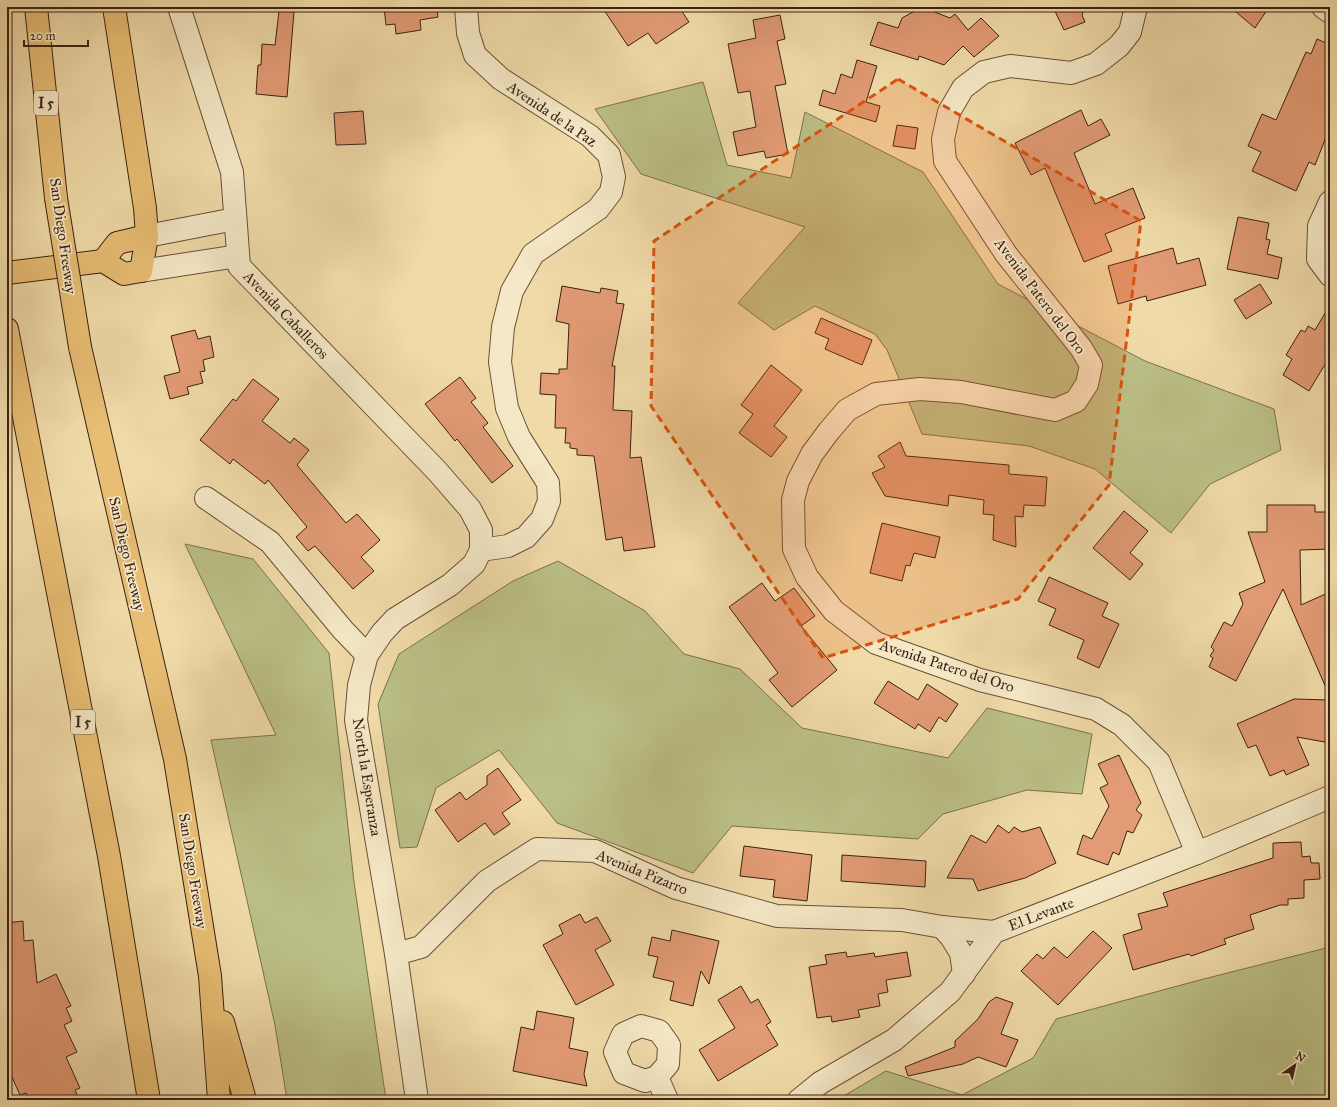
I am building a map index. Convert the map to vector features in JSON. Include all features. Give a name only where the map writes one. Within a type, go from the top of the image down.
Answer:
[{"type":"main road","name":"San Diego Freeway","points":[[36,7],[56,198],[80,347],[174,759],[210,976],[219,1100]]},
{"type":"main road","points":[[7,274],[103,261],[124,274],[141,271],[147,236],[145,208],[114,7]]},
{"type":"main road","points":[[103,261],[117,243],[147,236]]},
{"type":"main road","name":"I 5","points":[[8,337],[109,856],[149,1100]]},
{"type":"main road","points":[[210,976],[244,1100]]},
{"type":"street","name":"Avenida Caballeros","points":[[179,7],[232,172],[239,266],[437,471],[470,509],[481,530],[481,550]]},
{"type":"street","name":"Avenida de la Paz","points":[[466,7],[468,32],[475,55],[501,79],[590,136],[609,155],[614,177],[611,192],[598,209],[533,254],[512,291],[503,327],[500,362],[507,408],[519,437],[548,483],[549,501],[542,519],[526,537],[508,546],[481,550]]},
{"type":"street","name":"Avenida Patero del Oro","points":[[1136,7],[1130,32],[1119,46],[1096,64],[1071,73],[1010,66],[984,72],[963,88],[949,112],[943,139],[945,161],[1006,254],[1081,348],[1091,365],[1087,384],[1076,401],[1055,410],[961,392],[920,389],[876,394],[847,410],[812,454],[798,481],[792,500],[794,549],[806,577],[834,611],[876,643],[980,680],[1096,709],[1122,725],[1159,762],[1197,853]]},
{"type":"street","points":[[1323,7],[1330,12]]},
{"type":"street","points":[[1330,202],[1319,226],[1318,259],[1330,275]]},
{"type":"street","points":[[147,236],[235,219]]},
{"type":"street","points":[[141,271],[238,256]]},
{"type":"street","points":[[206,498],[270,542],[343,630],[367,655],[382,633],[395,619],[450,585],[474,564],[481,550]]},
{"type":"street","name":"North la Esperanza","points":[[367,655],[359,686],[356,720],[396,954],[417,1100]]},
{"type":"street","name":"El Levante","points":[[799,1100],[820,1083],[894,1040],[950,992],[994,932],[1197,853],[1330,797]]},
{"type":"street","name":"Avenida Pizarro","points":[[396,954],[421,947],[487,881],[537,849],[595,851],[676,888],[777,916],[902,920],[942,927],[994,932]]},
{"type":"street","points":[[942,927],[951,937],[961,953],[964,974]]},
{"type":"street","points":[[656,1077],[667,1100]]},
{"type":"highlighted area","points":[[898,79],[1141,221],[1109,485],[1018,599],[823,658],[651,406],[654,241]]},
{"type":"green space","points":[[703,82],[727,165],[791,178],[805,112],[923,172],[998,284],[1145,361],[1274,409],[1281,450],[1210,484],[1171,533],[1095,469],[1029,446],[922,434],[887,350],[875,334],[815,306],[774,330],[738,303],[805,227],[641,174],[595,109]]},
{"type":"green space","points":[[185,544],[253,559],[329,653],[354,882],[386,1100],[287,1100],[275,1025],[211,740],[276,735]]},
{"type":"green space","points":[[558,561],[645,611],[684,654],[740,669],[802,728],[948,758],[987,708],[1092,734],[1082,794],[1027,790],[943,814],[918,839],[732,826],[693,873],[557,823],[499,750],[436,788],[417,847],[400,848],[378,704],[399,654],[513,581]]},
{"type":"green space","points":[[1330,947],[1330,1100],[837,1100],[886,1071],[962,1095],[1033,1058],[1056,1019]]},
{"type":"building","points":[[384,7],[437,7],[438,17],[420,20],[421,30],[396,34],[395,24],[386,25]]},
{"type":"building","points":[[602,7],[679,7],[689,22],[656,44],[648,33],[628,46]]},
{"type":"building","points":[[922,7],[950,18],[955,14],[968,30],[981,18],[999,36],[974,57],[963,46],[944,65],[919,56],[918,60],[870,45],[878,22],[898,28],[902,18]]},
{"type":"building","points":[[1053,7],[1085,7],[1082,15],[1085,22],[1064,30]]},
{"type":"building","points":[[1230,7],[1269,7],[1255,28]]},
{"type":"building","points":[[279,11],[294,12],[287,97],[256,94],[258,65],[261,65],[262,44],[275,45]]},
{"type":"building","points":[[780,15],[785,39],[777,41],[786,84],[775,86],[788,154],[766,158],[764,151],[738,156],[733,132],[756,127],[750,91],[738,93],[728,44],[756,38],[753,20]]},
{"type":"building","points":[[1317,39],[1330,45],[1330,127],[1315,165],[1309,162],[1296,191],[1252,171],[1261,152],[1248,146],[1262,114],[1276,120],[1306,52],[1311,54]]},
{"type":"building","points":[[857,60],[877,66],[866,102],[880,106],[876,122],[819,105],[823,90],[835,94],[841,74],[852,78]]},
{"type":"building","points":[[1081,110],[1088,126],[1101,119],[1110,135],[1074,153],[1095,204],[1133,188],[1145,218],[1105,234],[1112,251],[1084,262],[1045,168],[1031,175],[1015,143]]},
{"type":"building","points":[[363,111],[366,144],[336,145],[334,113]]},
{"type":"building","points":[[897,125],[918,128],[915,149],[893,146]]},
{"type":"building","points":[[1238,217],[1269,223],[1266,239],[1270,240],[1267,254],[1282,258],[1278,279],[1227,269]]},
{"type":"building","points":[[1173,248],[1177,264],[1199,258],[1206,285],[1147,301],[1146,296],[1118,304],[1108,266]]},
{"type":"building","points":[[1260,284],[1272,303],[1246,319],[1234,300]]},
{"type":"building","points":[[562,286],[600,293],[601,288],[618,291],[616,303],[624,304],[612,366],[615,366],[613,410],[632,411],[630,458],[641,457],[655,547],[624,551],[622,537],[606,540],[594,456],[577,455],[577,449],[570,448],[570,443],[565,443],[566,428],[555,428],[556,395],[540,394],[541,373],[559,374],[559,369],[567,369],[569,324],[556,321]]},
{"type":"building","points":[[1330,305],[1330,356],[1309,391],[1283,375],[1292,359],[1286,355],[1301,330],[1305,332],[1308,326],[1315,330]]},
{"type":"building","points":[[821,318],[872,340],[862,365],[825,349],[829,339],[815,333]]},
{"type":"building","points":[[195,330],[198,339],[210,336],[214,357],[203,360],[205,371],[200,372],[203,383],[187,387],[189,394],[170,399],[164,376],[180,372],[171,336]]},
{"type":"building","points":[[771,365],[802,390],[774,426],[787,437],[771,457],[739,433],[753,414],[741,405]]},
{"type":"building","points":[[460,377],[476,398],[471,402],[488,423],[483,427],[513,466],[492,483],[457,439],[455,441],[425,404]]},
{"type":"building","points":[[253,379],[279,399],[262,421],[290,443],[294,438],[309,450],[297,465],[346,523],[357,514],[380,540],[361,557],[374,571],[353,589],[315,546],[308,551],[296,537],[307,527],[268,480],[265,484],[233,459],[230,464],[200,440],[233,399],[236,401]]},
{"type":"building","points":[[900,442],[906,456],[1009,465],[1009,474],[1047,477],[1045,506],[1024,505],[1023,517],[1015,516],[1016,547],[993,540],[994,515],[983,514],[984,500],[949,495],[948,506],[885,496],[872,473],[885,467],[878,456]]},
{"type":"building","points":[[1267,505],[1315,505],[1315,512],[1330,512],[1330,549],[1300,550],[1301,605],[1330,592],[1330,697],[1283,589],[1236,681],[1209,667],[1213,658],[1210,656],[1214,650],[1211,647],[1224,622],[1232,626],[1243,604],[1239,593],[1265,582],[1248,532],[1267,532]]},
{"type":"building","points":[[1124,511],[1148,531],[1130,553],[1143,564],[1130,580],[1093,548]]},
{"type":"building","points":[[882,523],[940,537],[935,558],[914,553],[910,566],[906,565],[902,581],[870,573]]},
{"type":"building","points":[[1049,577],[1108,603],[1102,616],[1119,624],[1099,668],[1077,658],[1084,640],[1049,625],[1056,609],[1038,601]]},
{"type":"building","points":[[762,583],[775,601],[794,588],[815,616],[801,626],[837,670],[792,707],[769,680],[778,673],[729,607]]},
{"type":"building","points":[[888,681],[918,700],[927,684],[958,704],[946,722],[939,717],[930,732],[918,724],[915,729],[874,703]]},
{"type":"building","points":[[1294,699],[1330,700],[1330,743],[1297,737],[1309,765],[1286,775],[1284,770],[1270,776],[1256,745],[1248,748],[1237,724]]},
{"type":"building","points":[[1119,755],[1141,803],[1136,810],[1142,815],[1133,833],[1127,831],[1119,855],[1113,852],[1108,865],[1077,854],[1083,835],[1092,839],[1109,806],[1100,788],[1108,784],[1098,764]]},
{"type":"building","points":[[498,768],[521,800],[502,813],[510,824],[494,835],[485,823],[458,842],[435,810],[460,792],[466,800],[487,785],[487,776]]},
{"type":"building","points":[[998,825],[1009,833],[1014,827],[1022,832],[1040,827],[1056,863],[1025,878],[978,891],[973,879],[947,878],[971,835],[986,843]]},
{"type":"building","points":[[1301,842],[1302,857],[1310,856],[1311,863],[1319,863],[1320,879],[1304,880],[1304,898],[1288,899],[1288,905],[1280,905],[1250,915],[1254,929],[1224,939],[1226,944],[1191,956],[1189,954],[1133,970],[1123,935],[1142,929],[1138,914],[1168,906],[1163,893],[1273,858],[1273,843]]},
{"type":"building","points":[[744,846],[812,855],[807,901],[773,897],[775,880],[740,876]]},
{"type":"building","points":[[842,855],[926,861],[925,887],[841,881]]},
{"type":"building","points":[[580,914],[585,923],[597,917],[611,941],[595,950],[614,985],[576,1005],[543,945],[563,934],[559,925]]},
{"type":"building","points":[[23,921],[24,941],[33,940],[37,983],[56,974],[71,1006],[66,1008],[72,1021],[64,1025],[77,1052],[66,1057],[80,1088],[75,1090],[79,1100],[30,1100],[26,1093],[20,1095],[7,1066],[7,923]]},
{"type":"building","points":[[672,930],[719,941],[709,984],[701,971],[693,1006],[670,1000],[674,982],[653,977],[658,957],[648,955],[652,937],[670,941]]},
{"type":"building","points":[[1093,931],[1112,948],[1058,1005],[1021,971],[1037,954],[1043,959],[1054,947],[1067,958]]},
{"type":"building","points":[[846,952],[847,957],[874,953],[875,957],[907,952],[911,976],[886,980],[888,992],[878,994],[880,1006],[858,1010],[860,1017],[832,1022],[831,1016],[817,1018],[809,967],[827,964],[825,955]]},
{"type":"building","points":[[741,986],[751,1003],[758,999],[771,1022],[766,1025],[778,1045],[718,1081],[699,1050],[735,1028],[718,1000]]},
{"type":"building","points":[[996,997],[1013,1003],[1001,1034],[1018,1040],[1006,1067],[978,1057],[963,1064],[908,1076],[905,1067],[955,1047],[955,1041],[978,1019],[989,1002]]},
{"type":"building","points":[[537,1011],[574,1018],[569,1048],[588,1052],[584,1074],[587,1086],[513,1071],[521,1027],[534,1030]]}]
